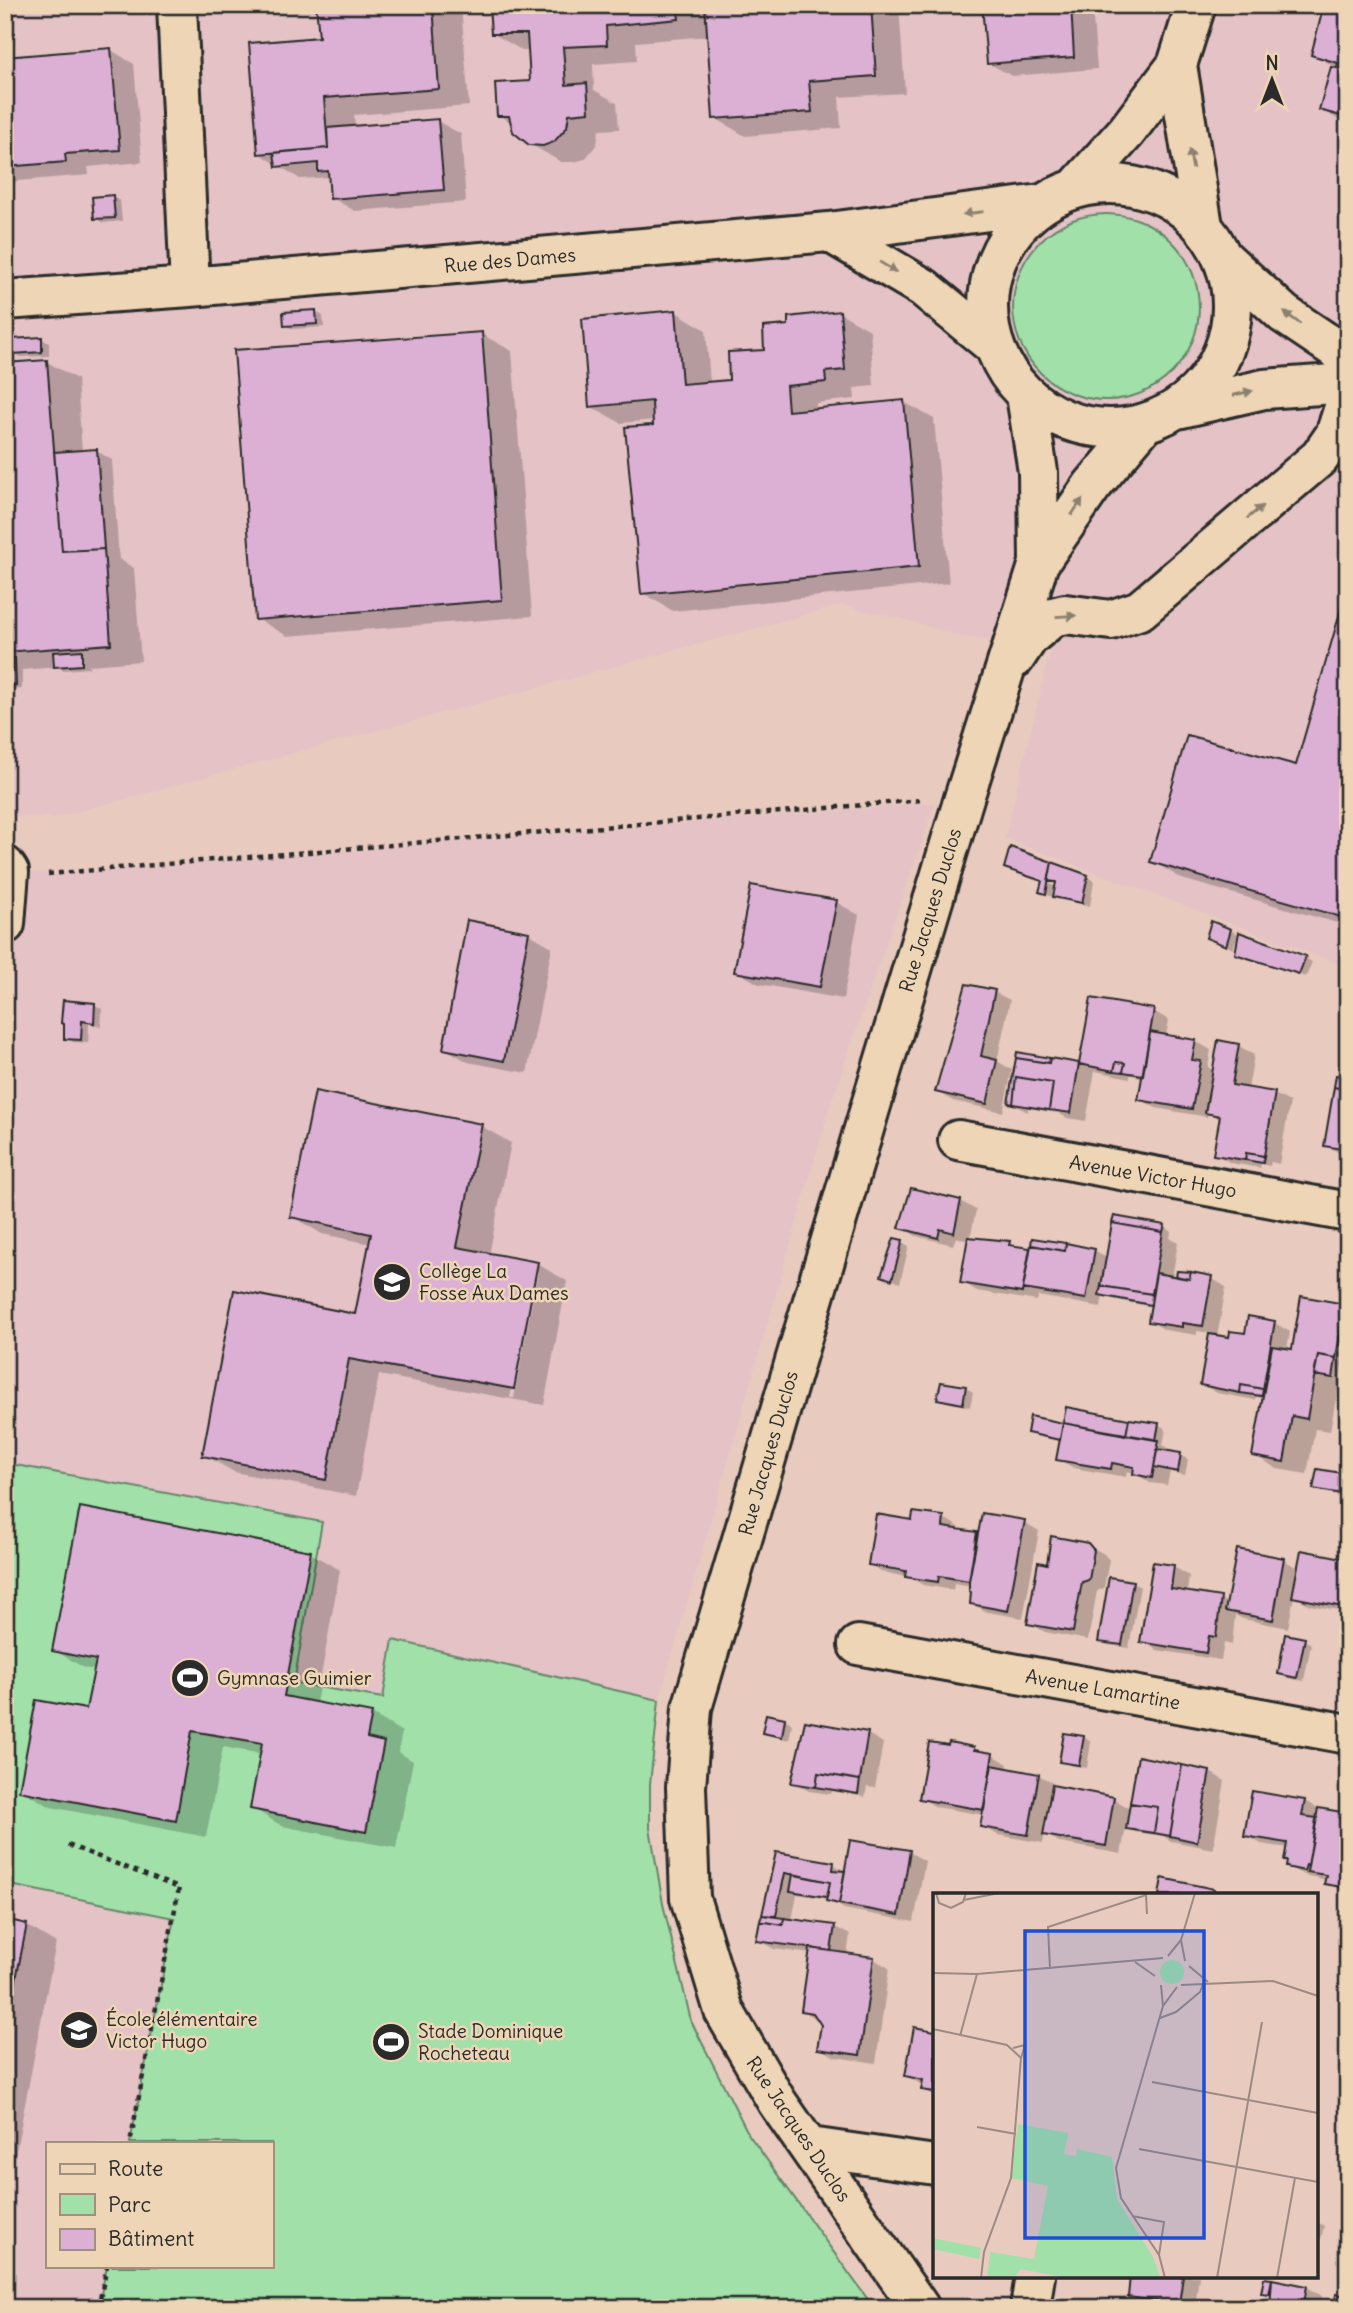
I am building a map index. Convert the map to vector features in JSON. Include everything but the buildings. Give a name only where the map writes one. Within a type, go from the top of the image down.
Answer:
[{"type":"street","points":[[177,5],[190,287]]},
{"type":"street","name":"Rue Jacques Duclos","points":[[1076,188],[1127,131],[1177,65],[1196,5]]},
{"type":"street","name":"Rue Jacques Duclos","points":[[1177,65],[1203,226]]},
{"type":"street","name":"Rue Jacques Duclos","points":[[920,2308],[777,2102],[724,2011],[690,1898],[686,1787],[692,1708],[964,798],[1039,563],[1092,486],[1161,416],[1203,386],[1221,358],[1231,325],[1232,291],[1223,258],[1203,226],[1177,203],[1145,188],[1111,183],[1076,188],[1041,204],[1020,221],[1004,243],[993,267],[988,293],[988,320],[993,345],[1007,372],[1026,395],[1052,414],[1082,425],[1114,428],[1161,416]]},
{"type":"street","name":"Rue des Dames","points":[[5,300],[190,287],[829,232],[1041,204]]},
{"type":"street","points":[[829,232],[924,289],[993,345]]},
{"type":"street","points":[[1223,258],[1284,314],[1348,357]]},
{"type":"street","points":[[1161,416],[1264,388],[1348,383]]},
{"type":"street","name":"Rue Jacques Duclos","points":[[1026,395],[1038,472],[1039,563]]},
{"type":"street","points":[[1003,678],[1029,637],[1053,617],[1065,614],[1111,620],[1140,610],[1320,457],[1335,435],[1348,395]]},
{"type":"street","points":[[5,924],[7,869]]},
{"type":"street","name":"Avenue Victor Hugo","points":[[958,1140],[1348,1212]]},
{"type":"street","name":"Avenue Lamartine","points":[[858,1645],[1348,1734]]},
{"type":"street","points":[[810,2147],[933,2165]]},
{"type":"street","points":[[1030,2308],[1035,2278]]},
{"type":"path","points":[[7,869],[71,873],[964,798]]},
{"type":"path","points":[[68,1845],[179,1888],[130,2142]]},
{"type":"path","points":[[98,2308],[107,2268]]},
{"type":"shaded area","points":[[5,5],[1348,5],[1348,967],[1005,838],[1051,649],[959,636],[908,620],[841,605],[57,817],[5,816]]},
{"type":"shaded area","name":"Collège La Fosse Aux Dames","points":[[935,803],[831,1102],[659,1700],[394,1640],[383,1698],[294,1683],[5,1463],[5,924],[9,872],[57,874]]},
{"type":"shaded area","name":"École élémentaire Victor Hugo","points":[[5,1884],[174,1918],[130,2142],[46,2142],[46,2268],[107,2268],[98,2308],[5,2308]]},
{"type":"green space","points":[[1106,214],[1142,221],[1158,229],[1172,241],[1184,255],[1192,271],[1199,307],[1192,343],[1184,359],[1172,373],[1158,385],[1142,393],[1106,400],[1070,393],[1054,385],[1040,373],[1028,359],[1020,343],[1013,307],[1020,271],[1028,255],[1040,241],[1054,229],[1070,221]]},
{"type":"green space","points":[[5,1463],[322,1522],[294,1683],[383,1698],[393,1640],[659,1700],[650,1784],[650,1828],[663,1904],[691,2021],[749,2135],[874,2308],[98,2308],[107,2268],[273,2268],[273,2142],[130,2142],[174,1918],[5,1884]]},
{"type":"place","name":"Collège La Fosse Aux Dames","points":[[392,1282]]},
{"type":"place","name":"Gymnase Guimier","points":[[190,1678]]},
{"type":"place","name":"École élémentaire Victor Hugo","points":[[79,2030]]},
{"type":"place","name":"Stade Dominique Rocheteau","points":[[391,2042]]}]
